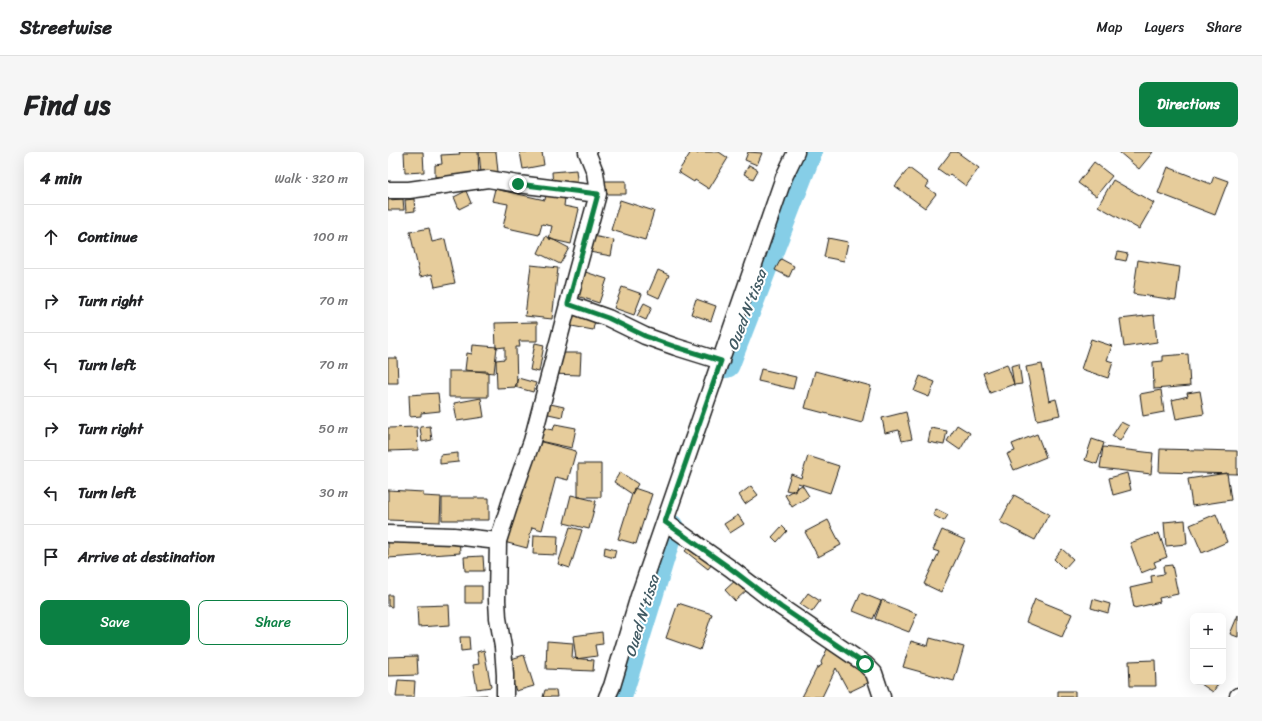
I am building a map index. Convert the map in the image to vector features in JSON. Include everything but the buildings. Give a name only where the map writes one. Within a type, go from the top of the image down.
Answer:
[{"type":"street","points":[[504,697],[505,675],[503,647],[498,618],[497,600],[498,541],[532,441],[598,194],[595,172],[587,152]]},
{"type":"street","points":[[607,697],[639,596],[784,177],[796,152]]},
{"type":"street","points":[[388,190],[409,190],[488,179],[598,194]]},
{"type":"street","points":[[568,304],[608,318],[645,336],[721,361]]},
{"type":"street","points":[[665,522],[730,568],[781,607],[865,664],[874,673],[882,697]]},
{"type":"street","points":[[388,534],[454,536],[498,541]]},
{"type":"waterway","name":"Oued N'tissa","points":[[726,364],[808,152]]},
{"type":"waterway","name":"Oued N'tissa","points":[[618,697],[670,528]]},
{"type":"route","points":[[518,184],[598,194],[568,304],[608,318],[645,336],[721,361],[665,522],[730,568],[781,607],[865,664]]}]
